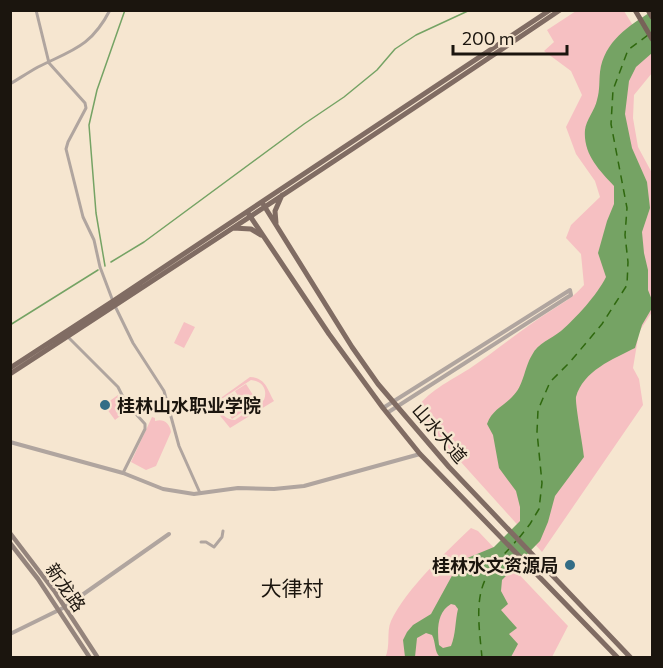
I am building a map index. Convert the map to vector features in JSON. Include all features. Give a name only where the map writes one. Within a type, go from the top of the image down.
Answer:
[{"type":"highway","points":[[648,10],[652,17]]},
{"type":"highway","points":[[636,12],[652,39]]},
{"type":"main road","points":[[263,204],[550,10]]},
{"type":"main road","points":[[10,374],[68,337],[248,213],[283,193],[560,10]]},
{"type":"main road","points":[[277,227],[275,211],[283,193]]},
{"type":"main road","name":"山水大道","points":[[263,204],[352,347],[395,404],[449,467],[629,656]]},
{"type":"main road","points":[[10,368],[232,228],[248,213]]},
{"type":"main road","name":"山水大道","points":[[248,213],[385,411],[420,454],[618,657]]},
{"type":"main road","points":[[232,228],[251,229],[263,236]]},
{"type":"main road","name":"新龙路","points":[[10,533],[65,607],[98,657]]},
{"type":"main road","name":"新龙路","points":[[10,543],[90,657]]},
{"type":"main road","points":[[629,656],[637,657]]},
{"type":"street","points":[[36,10],[49,63],[86,103],[86,108],[68,142],[67,154],[83,217],[93,238],[100,267],[114,304],[136,348],[165,394],[177,439],[200,494]]},
{"type":"street","points":[[10,84],[87,42],[110,10]]},
{"type":"street","points":[[385,411],[395,404],[570,290],[572,294],[395,404]]},
{"type":"street","points":[[68,337],[118,387],[126,403],[145,424],[145,429],[123,473]]},
{"type":"street","points":[[10,442],[123,473],[163,489],[184,494],[238,488],[274,489],[304,486],[420,454]]},
{"type":"street","points":[[201,542],[214,547],[222,537],[223,531]]},
{"type":"street","points":[[10,634],[65,607],[169,534]]},
{"type":"shaded area","points":[[576,11],[624,11],[652,56],[652,73],[634,95],[633,118],[638,147],[652,173],[652,312],[639,332],[633,368],[639,379],[643,405],[542,552],[415,411],[425,398],[569,299],[584,285],[581,254],[566,238],[571,225],[600,197],[595,181],[576,154],[566,127],[582,95],[571,71],[544,51],[554,42],[547,30]]},
{"type":"shaded area","points":[[652,11],[652,53],[636,67],[629,81],[625,114],[632,148],[647,182],[650,208],[642,232],[652,308],[642,325],[635,348],[600,367],[585,380],[580,388],[576,401],[584,457],[555,496],[540,541],[502,580],[501,591],[508,604],[501,610],[517,628],[509,634],[518,644],[511,657],[440,657],[432,635],[426,633],[417,638],[415,657],[405,657],[403,640],[407,632],[413,625],[431,614],[454,572],[465,559],[494,547],[520,521],[520,507],[516,491],[499,468],[493,435],[487,424],[494,412],[516,393],[535,351],[573,320],[592,299],[606,277],[598,253],[614,204],[614,186],[589,154],[585,130],[597,100],[602,61],[612,43],[626,29]],"holes":[[[451,604],[458,609],[453,641],[451,646],[443,648],[439,645],[439,622],[446,607]]]},
{"type":"shaded area","points":[[184,322],[195,327],[184,348],[174,343]]},
{"type":"shaded area","points":[[250,377],[263,382],[274,401],[230,428],[217,412],[218,400]],"holes":[[[251,380],[265,389],[264,400],[235,420],[225,417],[221,412],[220,403],[232,419],[245,410],[233,394],[220,402],[220,400]]]},
{"type":"shaded area","points":[[246,384],[258,403],[247,410],[235,391]]},
{"type":"shaded area","points":[[118,395],[128,410],[115,420],[104,405]]},
{"type":"shaded area","points":[[152,417],[155,421],[166,422],[171,432],[156,466],[146,470],[131,462]]},
{"type":"shaded area","points":[[471,528],[478,531],[568,626],[552,657],[385,658],[391,621],[398,609],[427,572]]},
{"type":"waterway","points":[[105,266],[96,213],[89,125],[97,90],[125,10]]},
{"type":"waterway","points":[[111,262],[144,242],[344,97],[377,70],[395,49],[416,35],[470,10]]},
{"type":"waterway","points":[[10,325],[98,270]]},
{"type":"ferry route","points":[[519,538],[539,509],[542,483],[537,432],[538,410],[550,382],[602,324],[627,285],[628,262],[625,235],[627,208],[611,124],[613,90],[628,50],[648,35]]},
{"type":"ferry route","points":[[482,658],[479,617],[482,587],[492,568],[516,541]]},
{"type":"place","name":"桂林山水职业学院","points":[[105,405]]},
{"type":"place","name":"桂林水文资源局","points":[[570,565]]},
{"type":"district","name":"大律村","points":[[292,587]]}]
